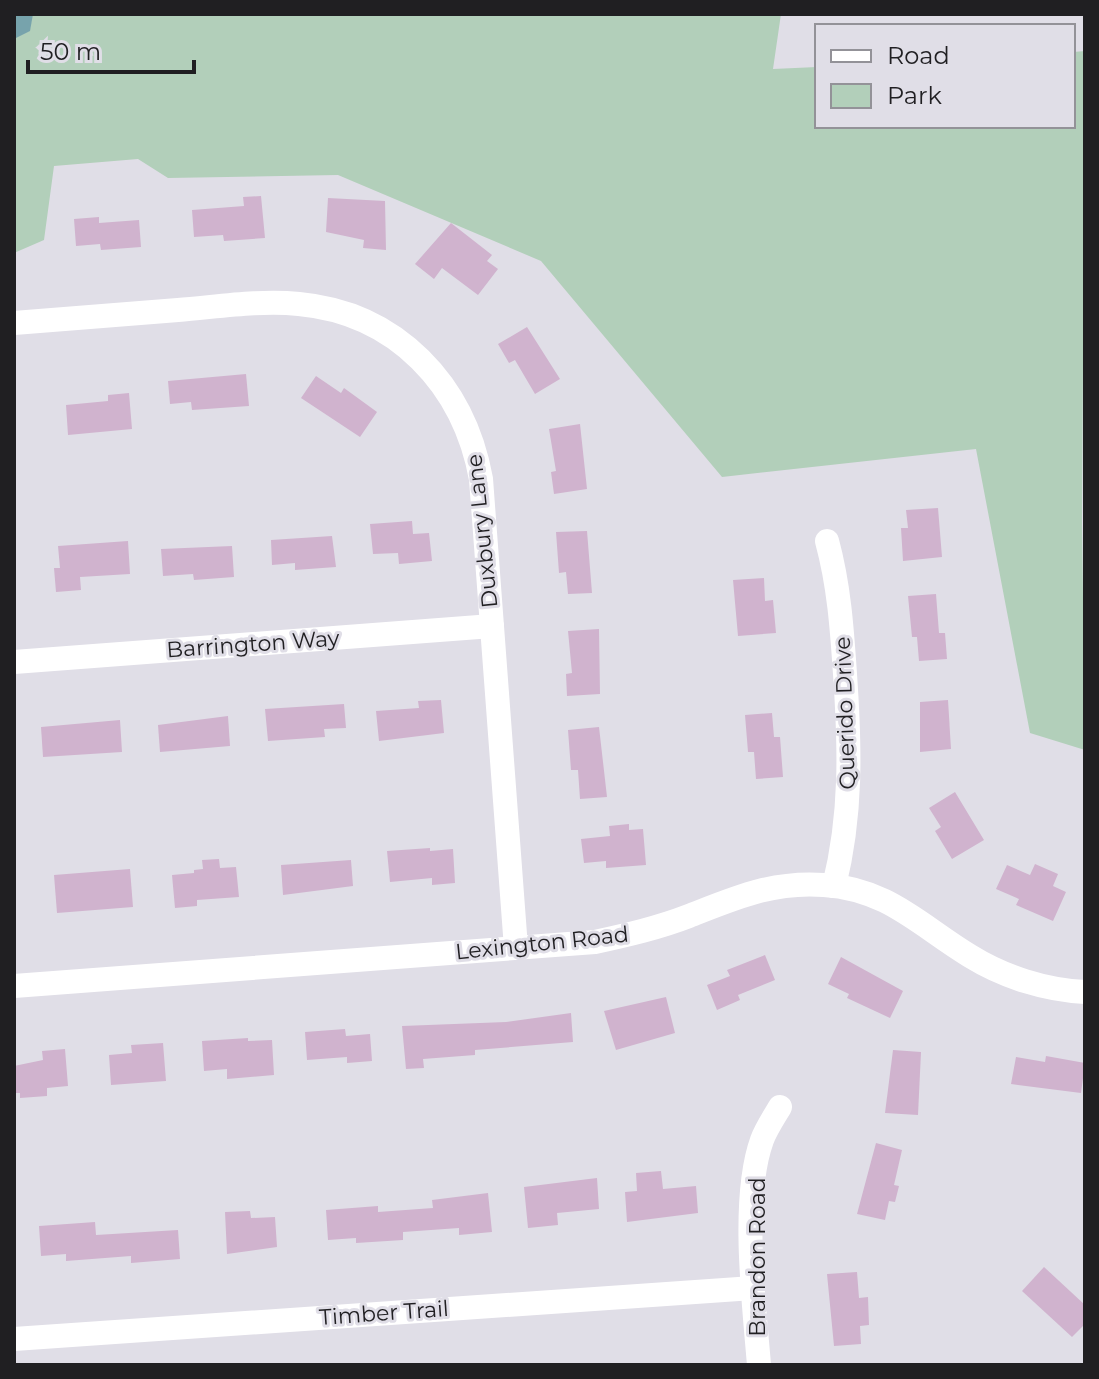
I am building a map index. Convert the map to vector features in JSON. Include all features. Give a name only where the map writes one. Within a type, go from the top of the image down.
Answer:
[{"type":"street","name":"Duxbury Lane","points":[[14,323],[278,303],[324,308],[389,334],[408,347],[438,376],[470,433],[481,479],[516,948]]},
{"type":"street","name":"Querido Drive","points":[[827,541],[840,602],[851,757],[847,827],[834,886]]},
{"type":"street","name":"Barrington Way","points":[[14,662],[492,626]]},
{"type":"street","name":"Lexington Road","points":[[14,986],[516,948],[627,935],[760,888],[804,884],[834,886],[869,894],[909,912],[949,942],[995,970],[1048,987],[1085,992]]},
{"type":"street","name":"Brandon Road","points":[[759,1365],[753,1288],[753,1186],[762,1140],[780,1107]]},
{"type":"street","name":"Timber Trail","points":[[14,1339],[753,1288]]},
{"type":"green space","points":[[14,14],[781,14],[773,69],[815,67],[815,128],[1075,128],[1075,52],[1085,51],[1082,522],[1085,750],[1030,733],[976,449],[722,477],[541,261],[338,175],[168,178],[138,159],[54,166],[44,240],[14,253]]},
{"type":"water","points":[[14,14],[33,14],[30,31],[14,39]]},
{"type":"building","points":[[261,196],[265,238],[224,241],[223,235],[194,237],[192,210],[244,206],[243,197]]},
{"type":"building","points":[[328,198],[385,201],[386,250],[363,248],[364,240],[326,232]]},
{"type":"building","points":[[99,217],[99,223],[139,220],[141,247],[101,250],[100,244],[76,246],[74,219]]},
{"type":"building","points":[[451,223],[492,255],[487,261],[498,269],[478,295],[442,268],[434,279],[415,264]]},
{"type":"building","points":[[527,327],[560,379],[535,394],[515,360],[509,363],[498,344]]},
{"type":"building","points":[[246,374],[249,406],[192,410],[191,402],[170,404],[168,381]]},
{"type":"building","points":[[316,376],[341,393],[344,388],[377,412],[360,437],[301,398]]},
{"type":"building","points":[[129,393],[132,429],[68,435],[66,405],[108,401],[108,395]]},
{"type":"building","points":[[580,424],[587,489],[554,494],[551,472],[556,471],[549,429]]},
{"type":"building","points":[[938,508],[942,557],[903,561],[901,528],[908,528],[906,510]]},
{"type":"building","points":[[412,521],[413,534],[429,533],[432,561],[399,564],[398,553],[373,554],[370,524]]},
{"type":"building","points":[[587,531],[592,593],[568,594],[566,572],[559,573],[556,532]]},
{"type":"building","points":[[332,536],[336,567],[295,570],[295,563],[272,565],[271,540]]},
{"type":"building","points":[[128,541],[130,574],[80,577],[81,590],[56,592],[54,568],[60,568],[58,546]]},
{"type":"building","points":[[232,546],[234,577],[194,580],[193,574],[163,576],[161,549]]},
{"type":"building","points":[[764,578],[765,601],[773,600],[776,633],[738,636],[733,580]]},
{"type":"building","points":[[936,594],[939,633],[945,633],[947,659],[919,661],[917,637],[912,637],[908,596]]},
{"type":"building","points":[[599,629],[600,694],[567,696],[566,674],[572,673],[568,631]]},
{"type":"building","points":[[441,700],[444,733],[379,741],[376,711],[419,708],[418,701]]},
{"type":"building","points":[[948,700],[951,749],[920,752],[920,702]]},
{"type":"building","points":[[344,704],[346,728],[324,729],[325,737],[268,741],[265,709]]},
{"type":"building","points":[[772,713],[774,737],[780,737],[783,777],[756,779],[754,752],[748,752],[745,715]]},
{"type":"building","points":[[228,716],[230,746],[160,752],[158,725]]},
{"type":"building","points":[[120,720],[122,752],[43,757],[41,727]]},
{"type":"building","points":[[599,727],[607,797],[580,799],[578,770],[571,770],[568,730]]},
{"type":"building","points":[[955,792],[984,840],[952,859],[935,831],[941,827],[929,808]]},
{"type":"building","points":[[629,824],[629,830],[643,829],[646,865],[606,868],[606,861],[584,863],[581,839],[610,836],[609,826]]},
{"type":"building","points":[[430,848],[430,851],[453,849],[455,883],[432,885],[432,878],[390,882],[387,851]]},
{"type":"building","points":[[219,859],[220,868],[236,867],[239,897],[197,900],[197,906],[175,908],[172,875],[194,873],[194,870],[203,869],[202,860]]},
{"type":"building","points":[[351,860],[353,886],[283,895],[281,865]]},
{"type":"building","points":[[1035,864],[1058,874],[1053,886],[1066,892],[1053,921],[1016,905],[1019,899],[996,889],[1007,865],[1030,875]]},
{"type":"building","points":[[130,869],[133,907],[57,913],[54,875]]},
{"type":"building","points":[[765,955],[775,980],[738,995],[740,1000],[717,1010],[707,985],[730,976],[727,970]]},
{"type":"building","points":[[841,957],[903,991],[890,1018],[847,998],[849,994],[828,984]]},
{"type":"building","points":[[666,997],[675,1033],[616,1050],[604,1011]]},
{"type":"building","points":[[571,1013],[573,1042],[475,1050],[475,1055],[423,1059],[424,1068],[406,1069],[402,1026],[506,1022]]},
{"type":"building","points":[[345,1029],[346,1036],[370,1034],[372,1061],[347,1063],[347,1057],[307,1060],[305,1032]]},
{"type":"building","points":[[248,1038],[248,1041],[272,1040],[274,1075],[227,1079],[227,1069],[204,1071],[202,1041]]},
{"type":"building","points":[[163,1043],[166,1081],[111,1085],[109,1055],[132,1053],[131,1045]]},
{"type":"building","points":[[65,1049],[68,1086],[47,1088],[47,1096],[20,1098],[20,1093],[14,1093],[14,1066],[43,1060],[42,1051]]},
{"type":"building","points":[[893,1050],[921,1052],[918,1115],[885,1113]]},
{"type":"building","points":[[1046,1056],[1085,1063],[1081,1093],[1011,1084],[1016,1057],[1045,1062]]},
{"type":"building","points":[[876,1143],[902,1150],[894,1185],[899,1186],[895,1202],[889,1201],[885,1220],[857,1214]]},
{"type":"building","points":[[661,1171],[663,1189],[696,1186],[698,1213],[627,1222],[625,1192],[637,1191],[636,1173]]},
{"type":"building","points":[[597,1178],[599,1209],[557,1213],[558,1225],[528,1228],[524,1187]]},
{"type":"building","points":[[488,1193],[492,1232],[459,1235],[459,1228],[403,1232],[403,1240],[356,1243],[356,1238],[328,1240],[326,1210],[378,1206],[378,1212],[433,1208],[432,1200]]},
{"type":"building","points":[[250,1211],[251,1218],[275,1217],[277,1247],[227,1254],[225,1212]]},
{"type":"building","points":[[95,1222],[96,1235],[178,1230],[180,1259],[131,1263],[131,1256],[66,1261],[66,1254],[41,1256],[39,1226]]},
{"type":"building","points":[[1044,1267],[1085,1305],[1085,1324],[1072,1337],[1022,1291]]},
{"type":"building","points":[[857,1272],[859,1298],[868,1297],[869,1325],[860,1326],[861,1344],[834,1346],[827,1274]]}]
